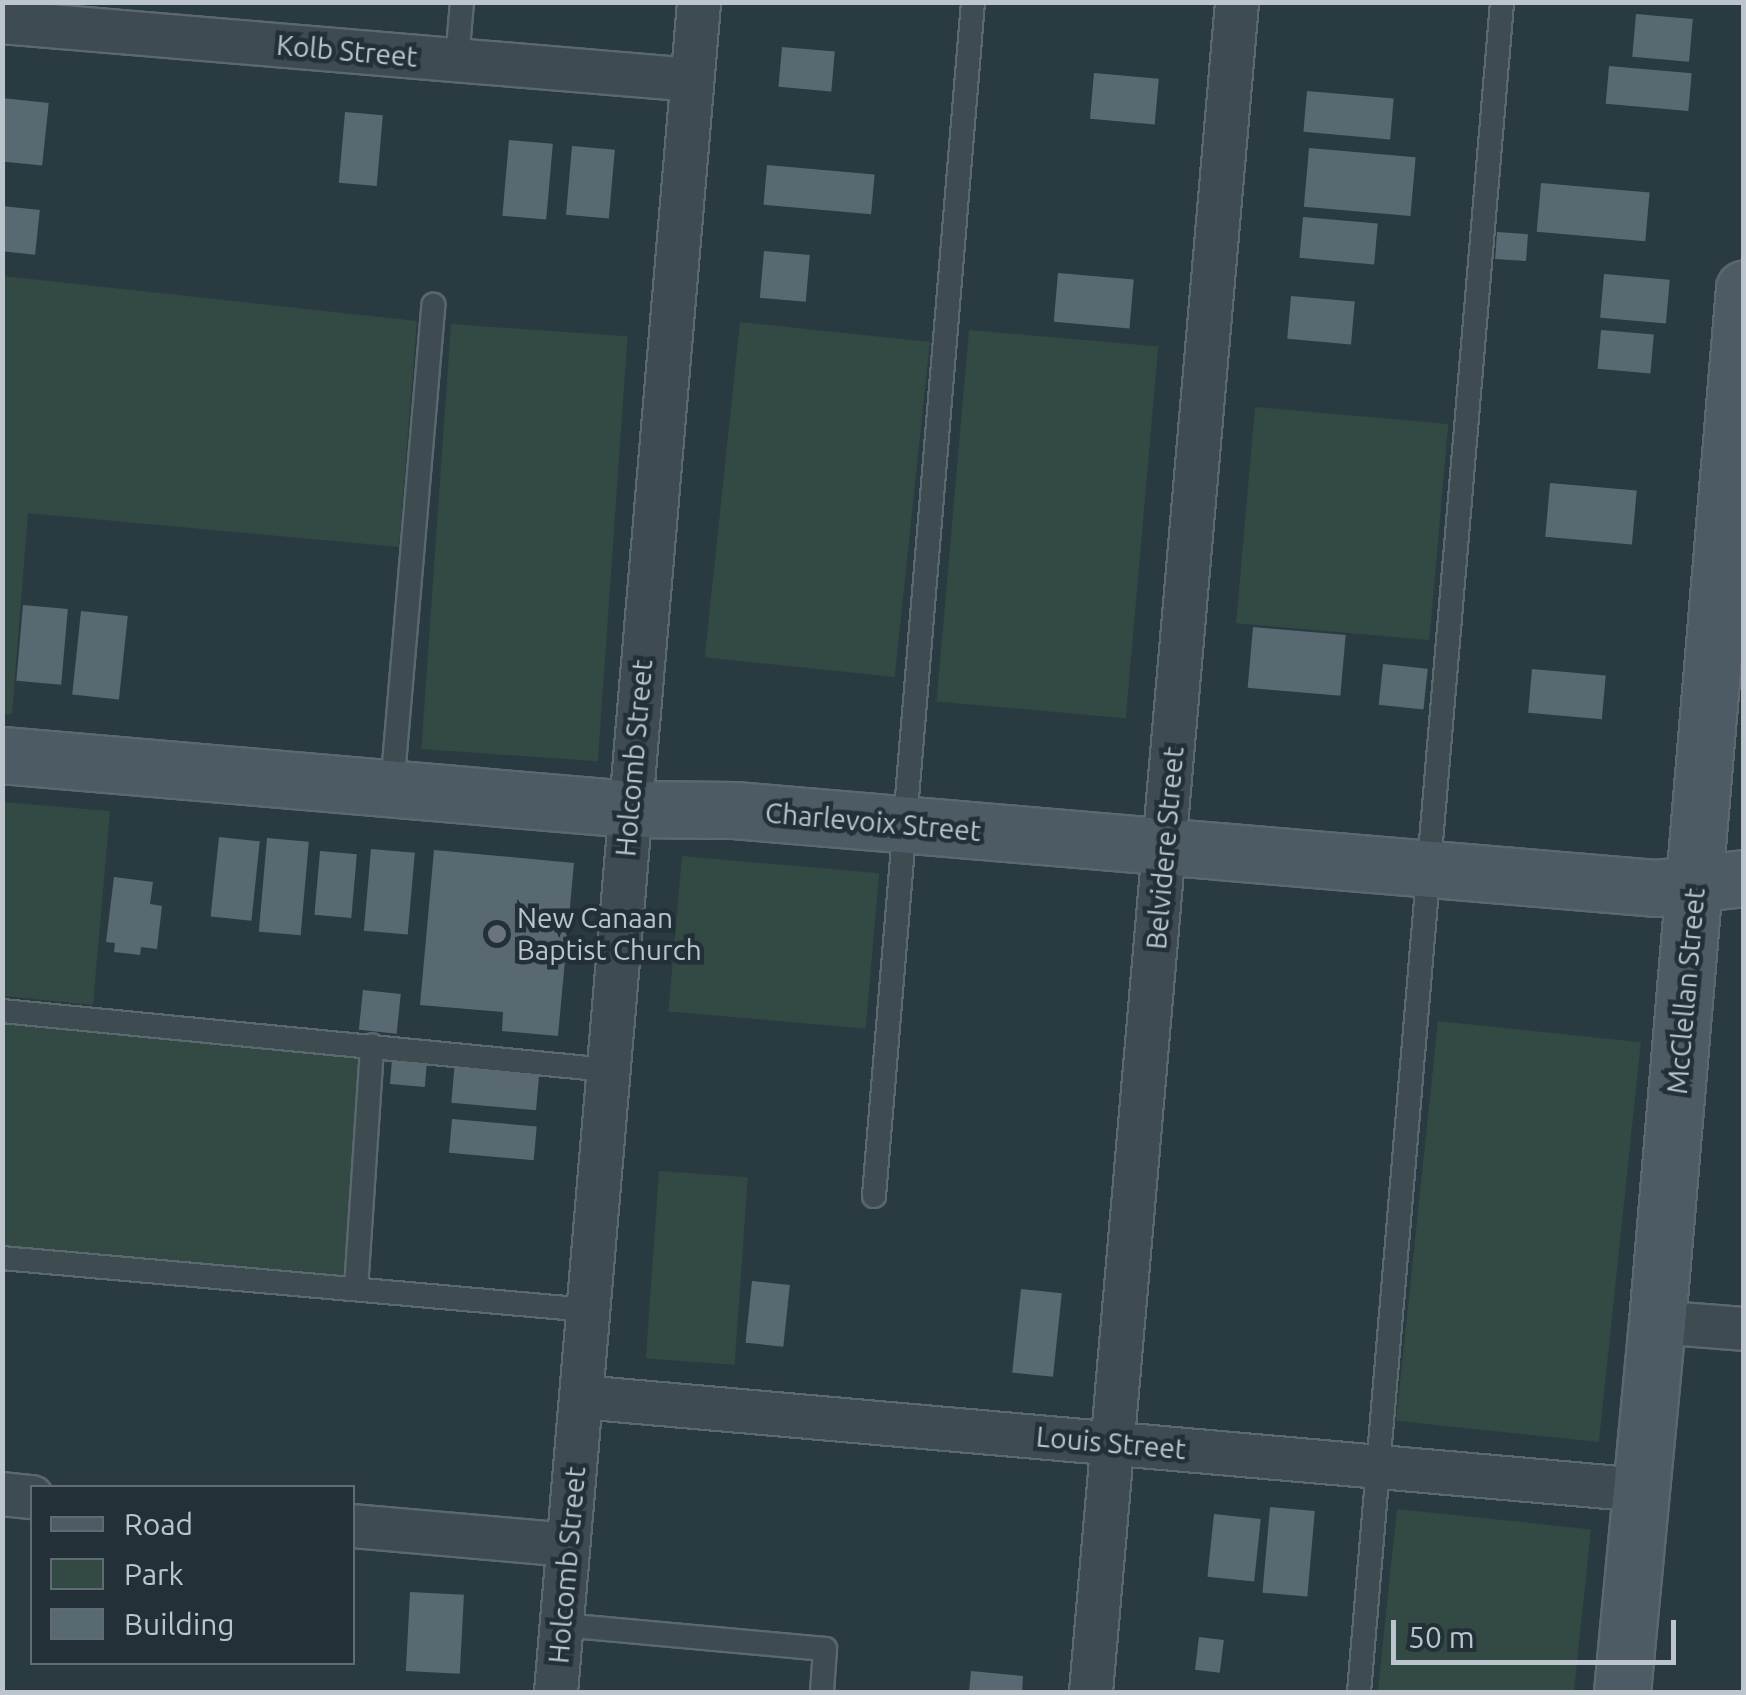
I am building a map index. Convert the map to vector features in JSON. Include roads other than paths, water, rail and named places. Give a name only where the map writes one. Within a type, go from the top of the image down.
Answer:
[{"type":"street","name":"Holcomb Street","points":[[556,1692],[698,2]]},
{"type":"street","name":"Belvidere Street","points":[[1091,1692],[1237,2]]},
{"type":"street","name":"Kolb Street","points":[[2,22],[692,80]]},
{"type":"street","name":"McClellan Street","points":[[1622,1692],[1658,1322],[1719,881],[1744,290]]},
{"type":"street","name":"Charlevoix Street","points":[[2,755],[630,809],[734,810],[1656,888],[1719,881]]},
{"type":"street","points":[[1658,1322],[1744,1329]]},
{"type":"street","name":"Louis Street","points":[[581,1397],[1642,1490]]},
{"type":"street","points":[[2,1494],[30,1497]]},
{"type":"street","points":[[355,1526],[568,1545]]},
{"type":"lane","points":[[458,60],[462,2]]},
{"type":"lane","points":[[874,1196],[973,2]]},
{"type":"lane","points":[[1359,1692],[1502,2]]},
{"type":"lane","points":[[392,788],[433,305]]},
{"type":"lane","points":[[2,1010],[608,1070]]},
{"type":"lane","points":[[356,1289],[372,1046]]},
{"type":"lane","points":[[2,1258],[588,1310]]},
{"type":"lane","points":[[562,1626],[824,1649],[822,1692]]},
{"type":"place","name":"New Canaan Baptist Church","points":[[497,934]]}]
